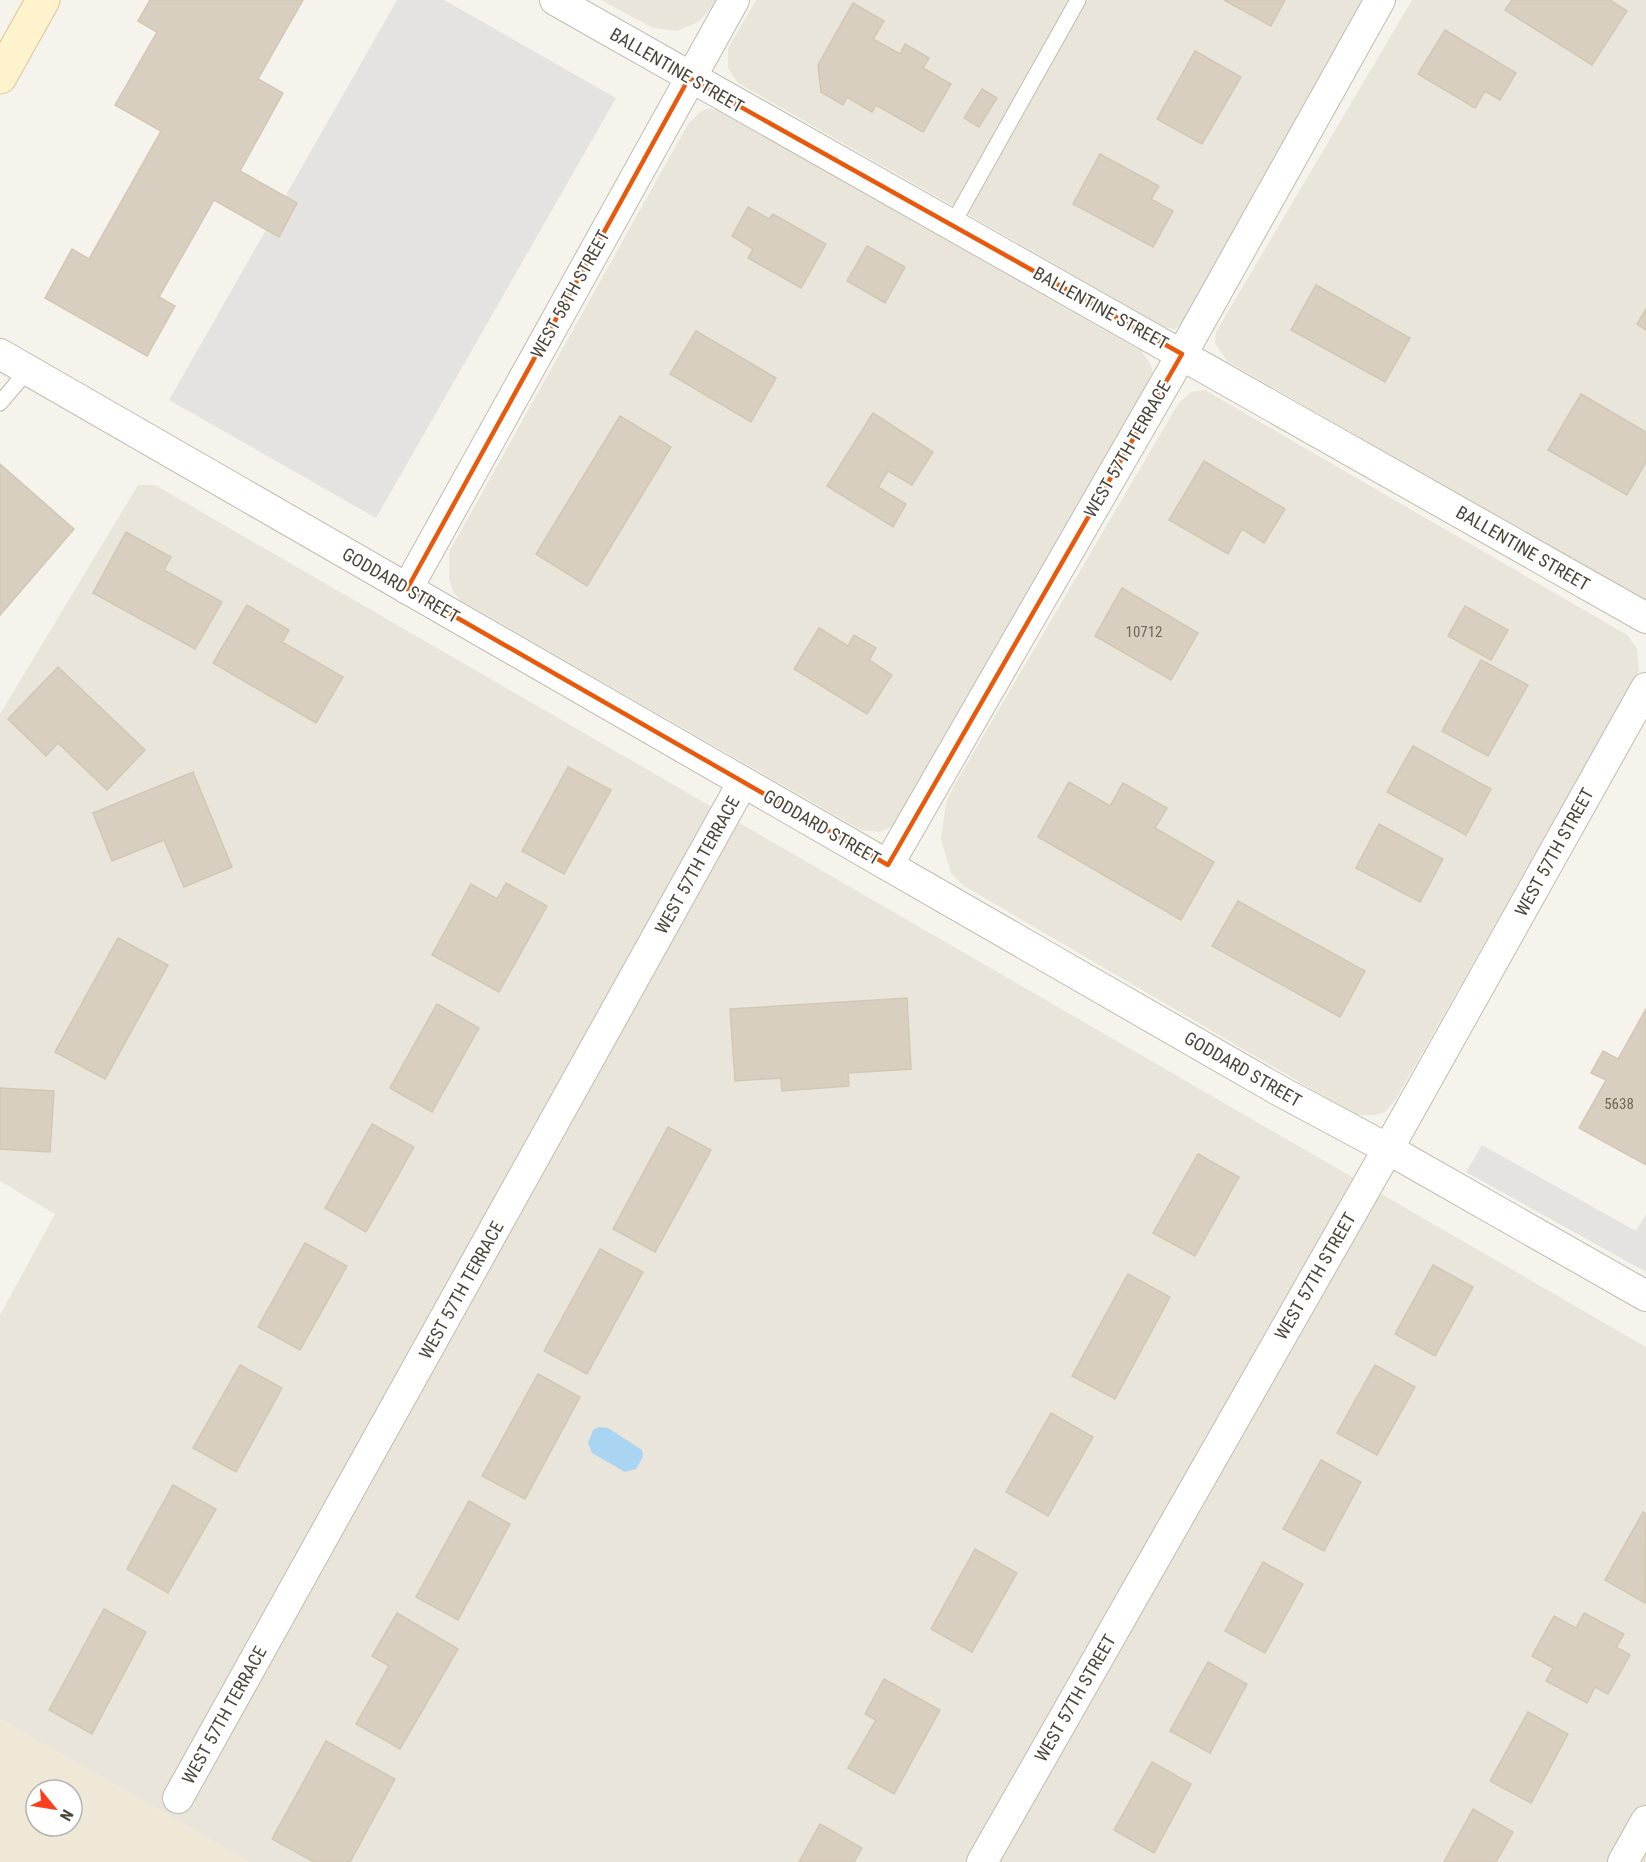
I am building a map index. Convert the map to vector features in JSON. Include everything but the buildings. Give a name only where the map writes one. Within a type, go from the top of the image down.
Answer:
[{"type":"main road","points":[[0,77],[43,0]]},
{"type":"street","name":"BALLENTINE STREET","points":[[555,0],[689,78],[1182,354],[1646,618]]},
{"type":"street","name":"WEST 58TH STREET","points":[[407,589],[734,0]]},
{"type":"street","name":"WEST 57TH TERRACE","points":[[888,865],[1182,354],[1380,0]]},
{"type":"street","name":"GODDARD STREET","points":[[0,354],[1278,1090],[1388,1149],[1646,1296]]},
{"type":"street","name":"WEST 57TH STREET","points":[[982,1862],[1388,1149],[1646,688]]},
{"type":"street","name":"WEST 57TH TERRACE","points":[[178,1798],[743,782]]},
{"type":"street","points":[[1623,1862],[1646,1821]]},
{"type":"lane","points":[[952,225],[1078,0]]},
{"type":"lane","points":[[0,403],[28,370]]},
{"type":"highlighted area","points":[[689,78],[1182,354],[888,865],[407,589]]},
{"type":"shaded area","points":[[397,0],[444,0],[616,98],[376,518],[169,400]]},
{"type":"shaded area","points":[[601,0],[720,0],[698,22],[677,31],[653,28]]},
{"type":"shaded area","points":[[756,0],[1369,0],[1181,326],[1174,329],[1165,327],[738,83],[728,68],[728,48]]},
{"type":"shaded area","points":[[1412,0],[1646,0],[1646,600],[1622,589],[1227,361],[1215,343],[1216,332]]},
{"type":"shaded area","points":[[709,108],[718,110],[1141,351],[1150,363],[1153,373],[1151,383],[903,814],[892,826],[881,832],[861,830],[460,600],[453,591],[449,579],[449,552],[688,124],[700,112]]},
{"type":"shaded area","points":[[1205,390],[1627,635],[1637,648],[1639,671],[1396,1099],[1385,1112],[1375,1115],[1356,1115],[964,886],[951,873],[941,839],[946,803],[955,784],[1178,404],[1191,392]]},
{"type":"shaded area","points":[[138,485],[155,485],[1646,1347],[1646,1862],[249,1862],[0,1719],[0,1315],[55,1214],[0,1181],[0,714]]},
{"type":"shaded area","points":[[1482,1145],[1636,1231],[1646,1214],[1646,1272],[1466,1172]]},
{"type":"shaded area","points":[[0,1719],[249,1862],[0,1862]]},
{"type":"water","points":[[599,1427],[608,1428],[642,1450],[643,1457],[636,1469],[625,1472],[592,1453],[588,1443],[593,1430]]}]
